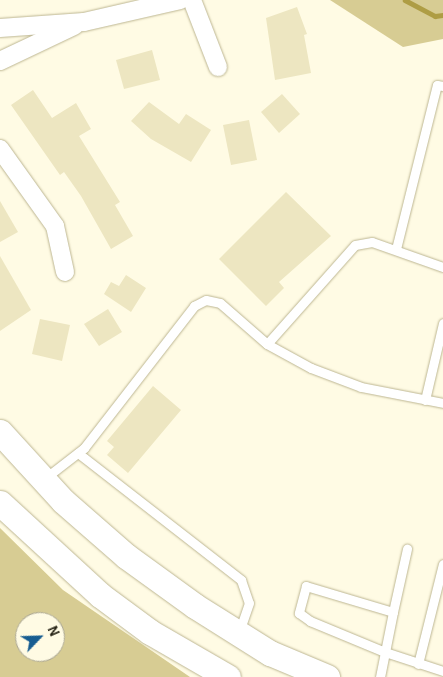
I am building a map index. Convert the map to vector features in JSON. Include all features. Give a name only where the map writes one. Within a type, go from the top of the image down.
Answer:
[{"type":"main road","points":[[0,432],[43,480],[126,556],[239,633],[327,677]]},
{"type":"main road","points":[[0,503],[100,595],[150,632],[228,677]]},
{"type":"street","points":[[0,28],[84,22],[180,0]]},
{"type":"street","points":[[192,0],[218,68]]},
{"type":"street","points":[[0,61],[84,22]]},
{"type":"street","points":[[0,149],[55,226],[65,272]]},
{"type":"lane","points":[[396,249],[437,84],[443,86]]},
{"type":"lane","points":[[267,344],[346,250],[362,243],[396,249],[442,264]]},
{"type":"lane","points":[[43,480],[78,453],[201,301],[220,303],[267,344],[311,368],[361,387],[443,403]]},
{"type":"lane","points":[[425,400],[443,323]]},
{"type":"lane","points":[[78,453],[241,580],[249,612],[239,633]]},
{"type":"lane","points":[[380,677],[406,549]]},
{"type":"lane","points":[[418,664],[443,564]]},
{"type":"lane","points":[[392,612],[306,586],[299,613],[385,652],[443,671]]},
{"type":"shaded area","points":[[330,0],[443,0],[443,39],[403,47]]},
{"type":"shaded area","points":[[0,528],[63,590],[190,677],[0,677]]},
{"type":"building","points":[[297,7],[307,34],[304,35],[311,73],[275,80],[266,18]]},
{"type":"building","points":[[152,50],[160,80],[124,89],[116,60]]},
{"type":"building","points":[[33,90],[52,118],[76,103],[91,129],[79,136],[120,202],[115,205],[133,236],[111,249],[81,196],[64,172],[60,175],[11,105]]},
{"type":"building","points":[[282,94],[300,114],[279,133],[261,112]]},
{"type":"building","points":[[149,102],[179,124],[186,114],[211,130],[191,162],[151,139],[131,121]]},
{"type":"building","points":[[249,120],[257,160],[231,165],[223,125]]},
{"type":"building","points":[[286,192],[331,236],[279,282],[284,288],[266,306],[219,259]]},
{"type":"building","points":[[0,201],[18,232],[0,242]]},
{"type":"building","points":[[0,256],[31,310],[0,331]]},
{"type":"building","points":[[126,275],[146,288],[131,312],[104,294],[111,282],[119,286]]},
{"type":"building","points":[[108,309],[122,332],[99,346],[84,324]]},
{"type":"building","points":[[40,319],[70,325],[62,361],[32,354]]},
{"type":"building","points":[[153,386],[181,410],[128,473],[107,455],[114,447],[107,441]]},
{"type":"waterway","points":[[405,0],[435,16],[443,15]]}]
